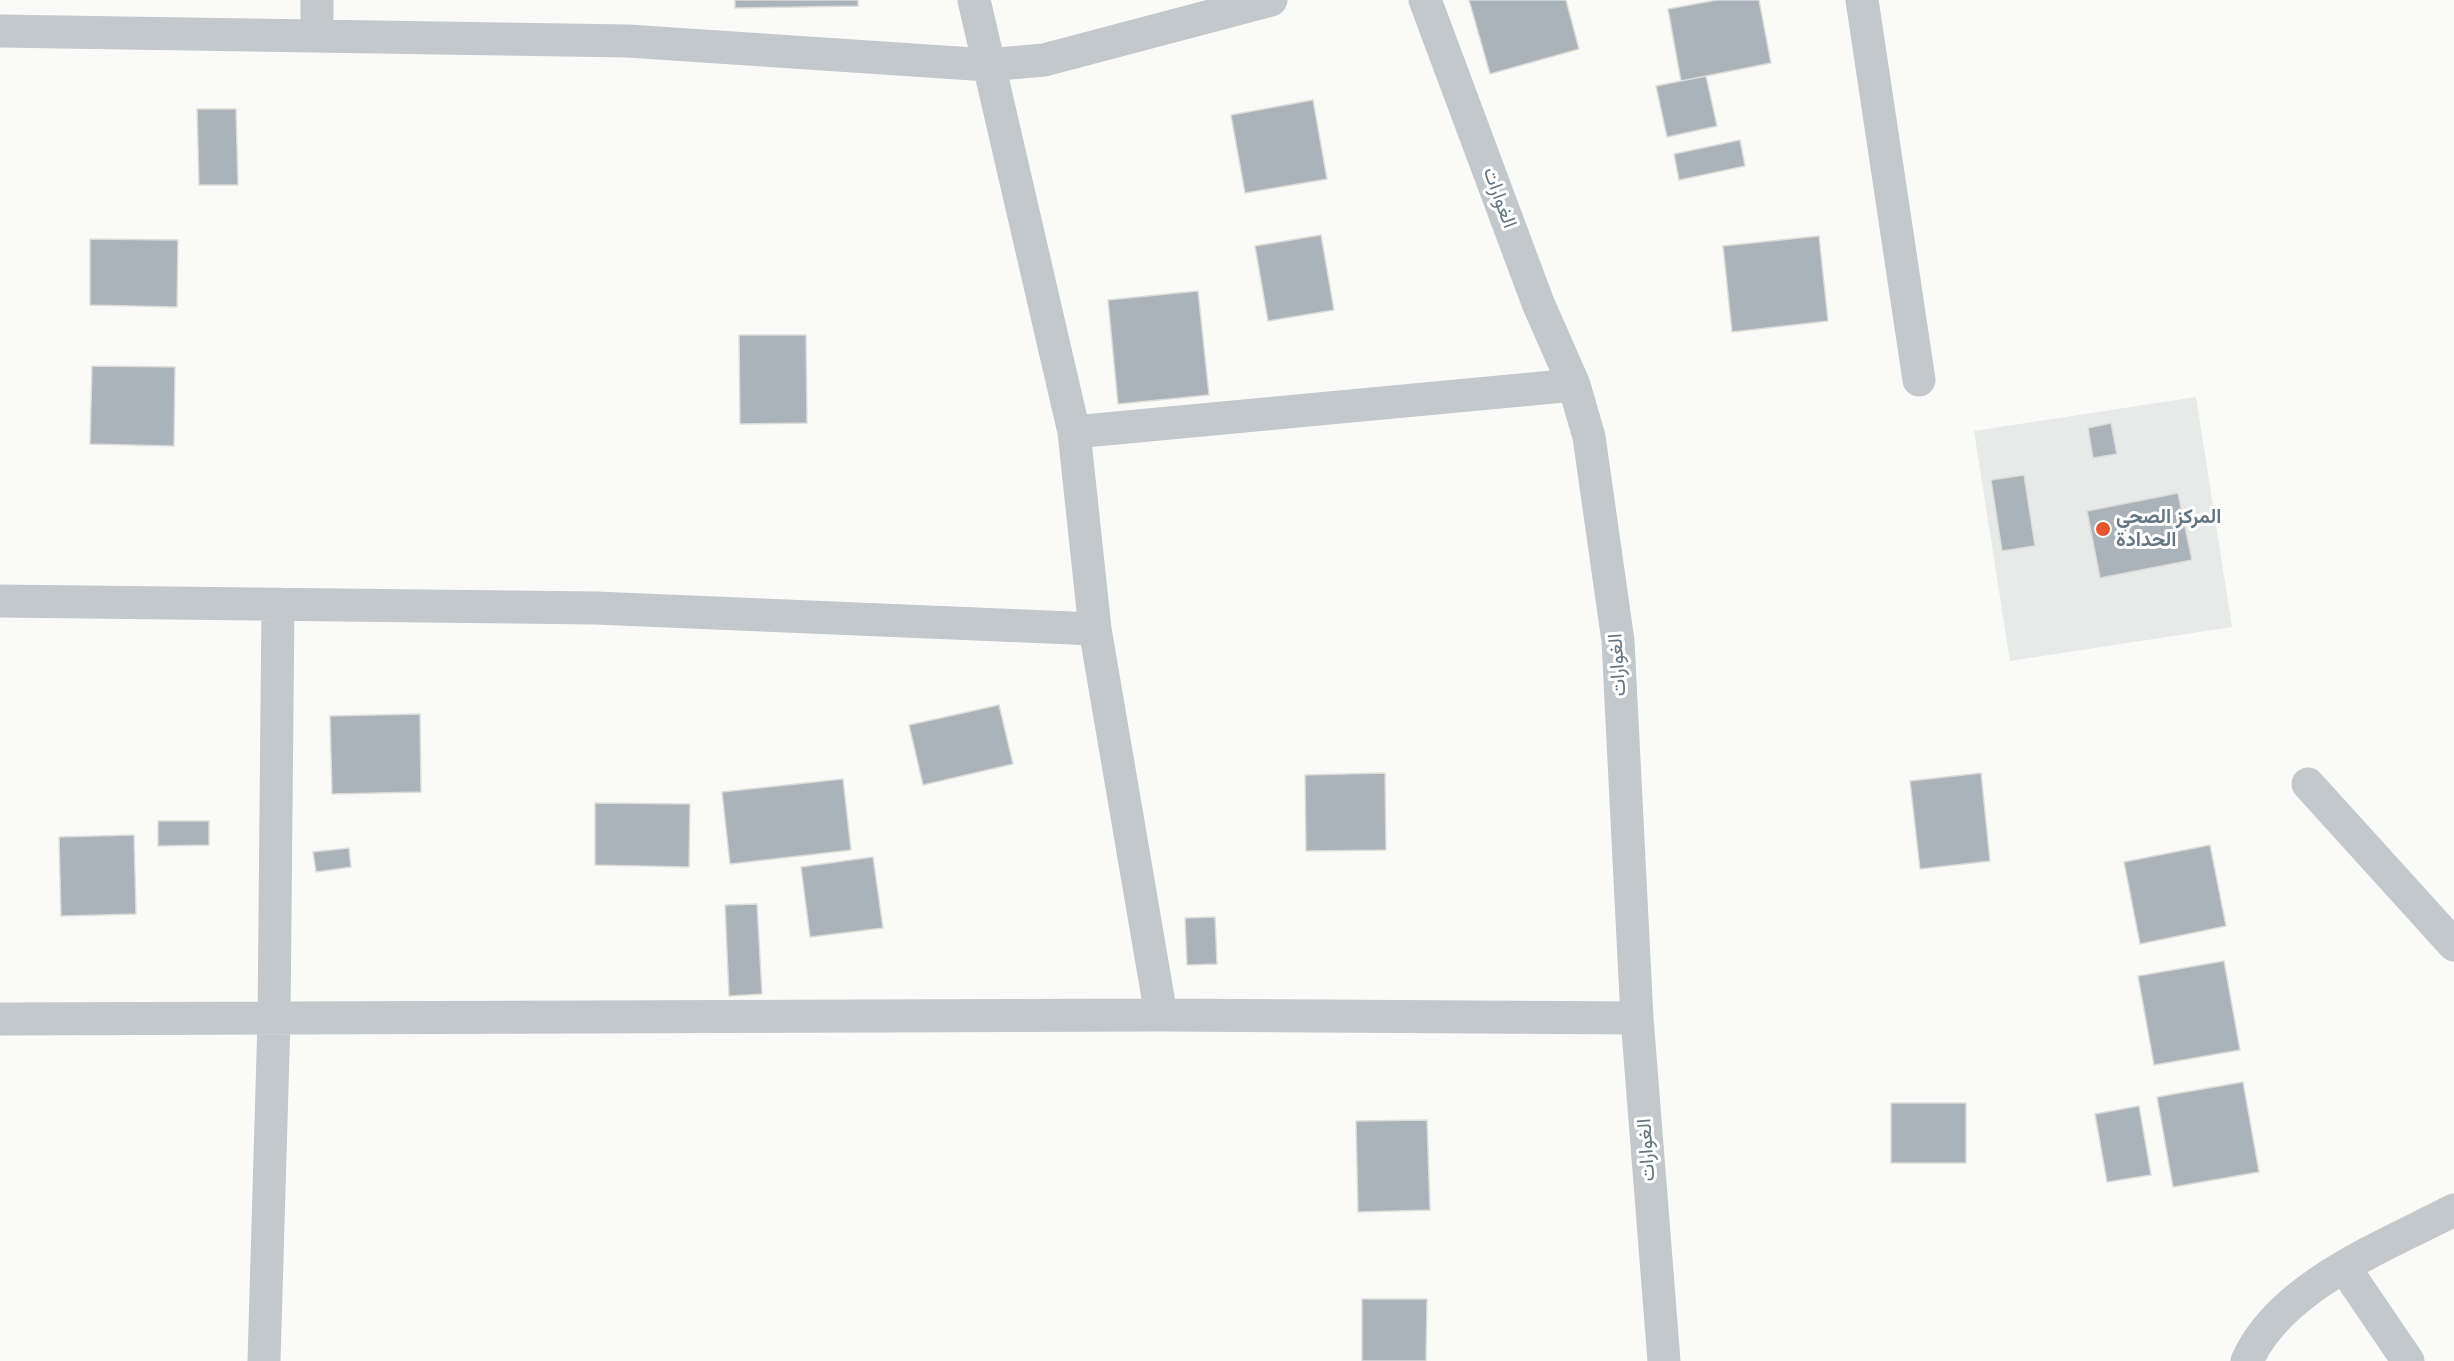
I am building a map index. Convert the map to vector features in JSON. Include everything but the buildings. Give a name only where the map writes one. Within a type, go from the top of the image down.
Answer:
[{"type":"street","points":[[317,0],[317,36]]},
{"type":"street","points":[[974,0],[1074,432],[1095,629],[1161,1015]]},
{"type":"street","points":[[0,31],[628,41],[988,65],[1044,60],[1271,0]]},
{"type":"street","name":"الغوارات","points":[[1425,0],[1538,303],[1574,385],[1589,437],[1618,641],[1637,1018],[1664,1361]]},
{"type":"street","points":[[1862,0],[1919,380]]},
{"type":"street","points":[[1074,432],[1574,385]]},
{"type":"street","points":[[0,601],[596,608],[1095,629]]},
{"type":"street","points":[[264,1361],[274,1020],[278,604]]},
{"type":"street","points":[[2308,784],[2454,945]]},
{"type":"street","points":[[0,1019],[274,1020],[1161,1015],[1637,1018]]},
{"type":"street","points":[[2247,1361],[2255,1342],[2285,1307],[2344,1267],[2454,1210]]},
{"type":"street","points":[[2344,1267],[2408,1361]]},
{"type":"shaded area","name":"المركز الصحي الحدادة","points":[[2196,397],[2232,627],[2010,661],[1974,431]]},
{"type":"place","name":"المركز الصحي الحدادة","points":[[2103,529]]}]
